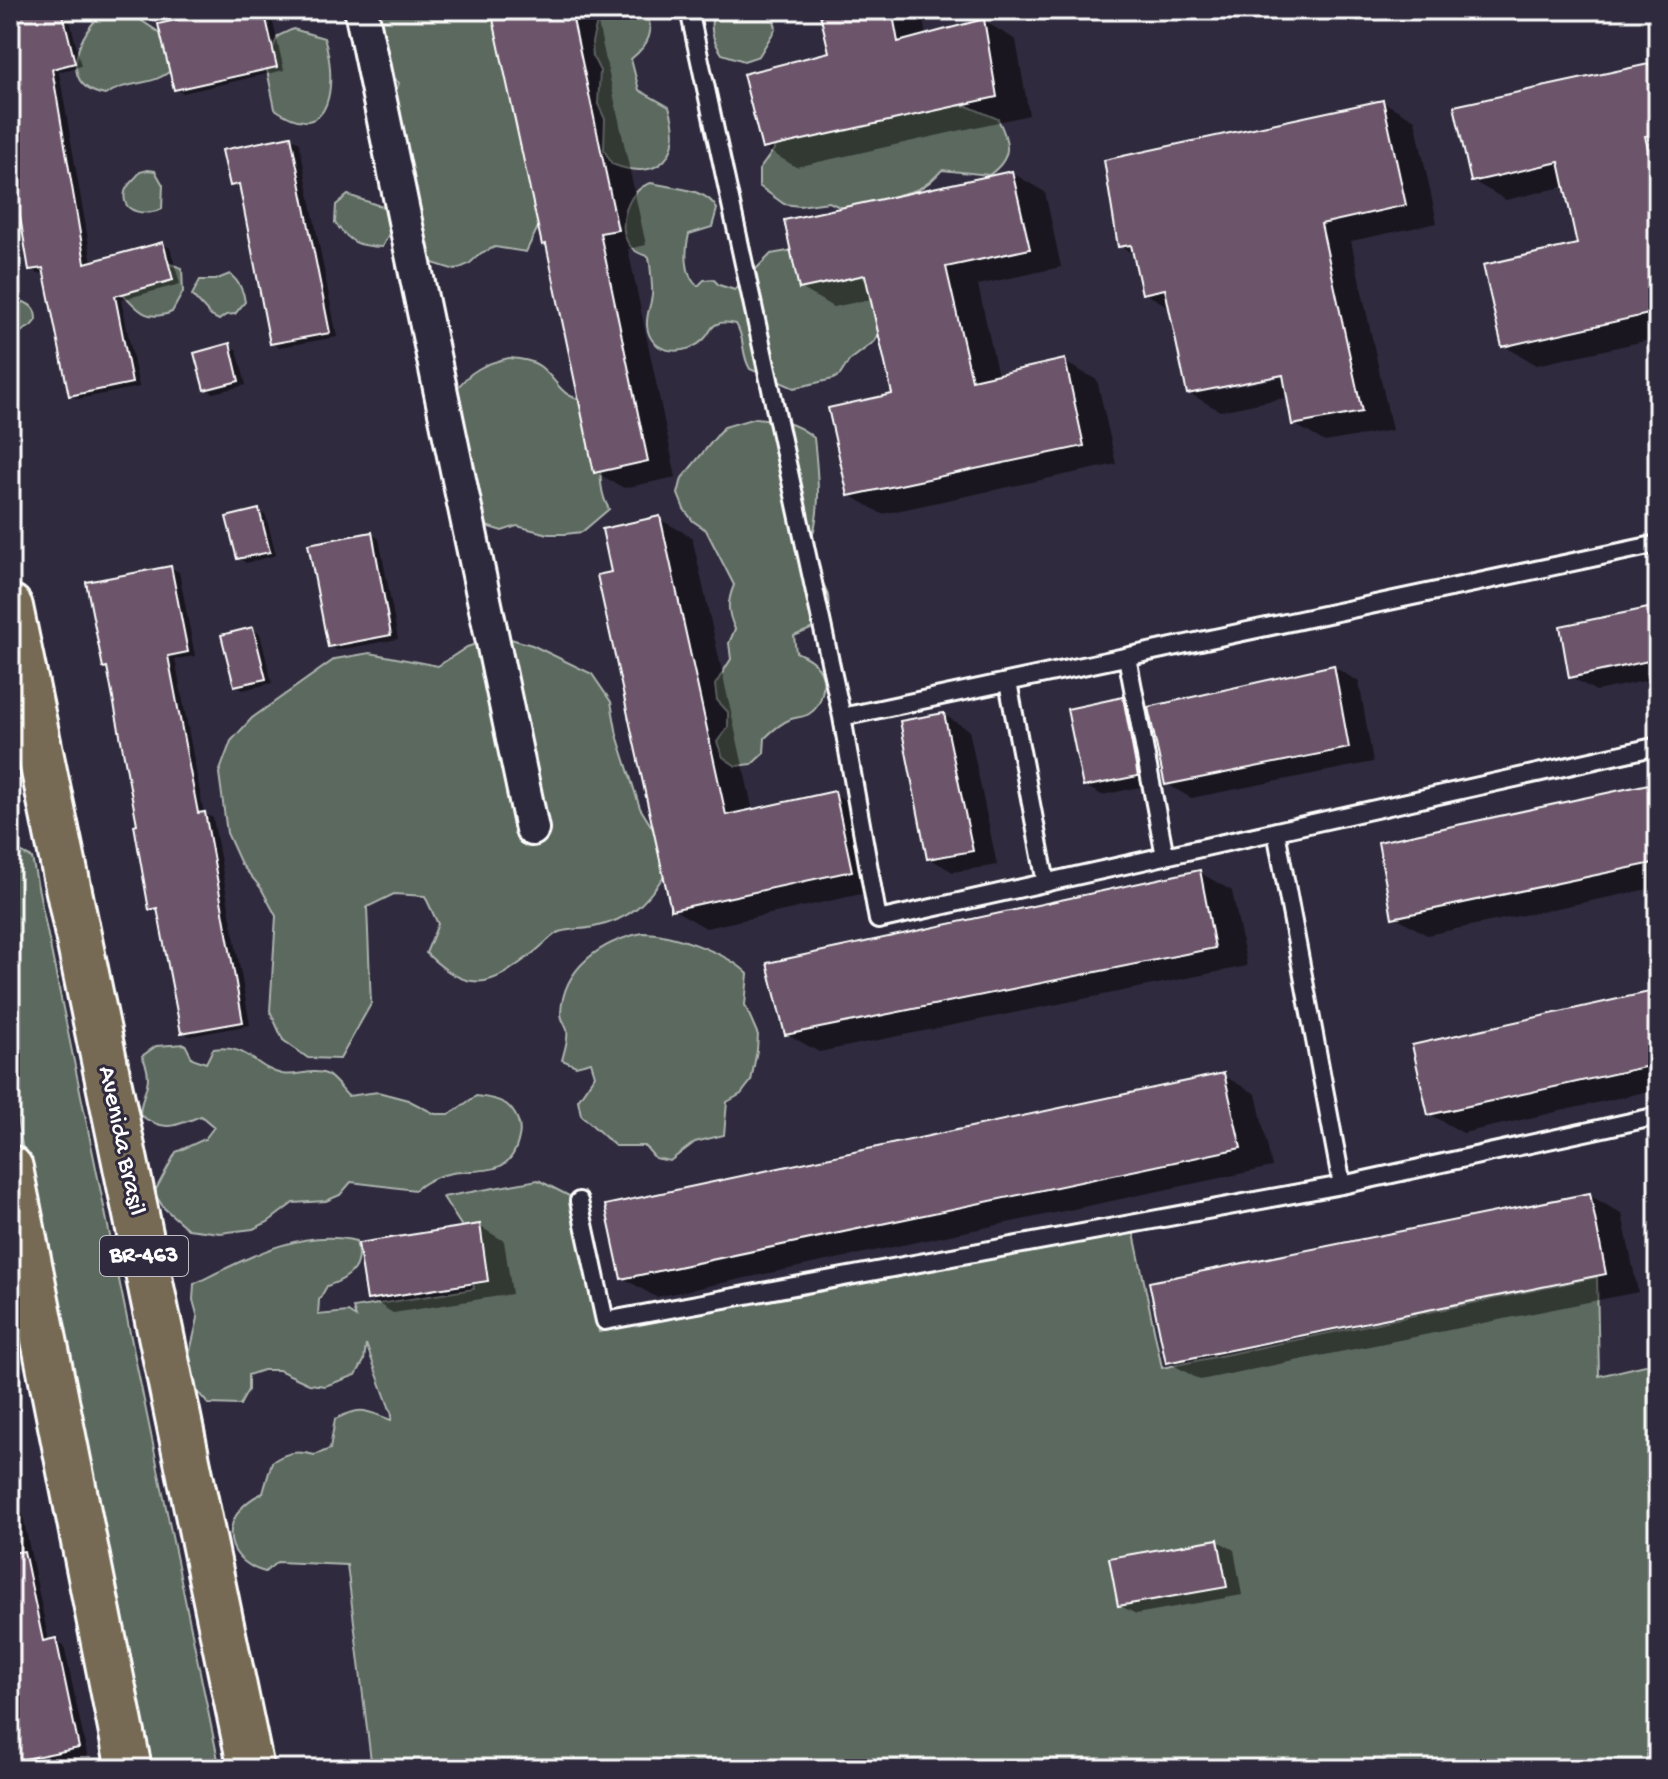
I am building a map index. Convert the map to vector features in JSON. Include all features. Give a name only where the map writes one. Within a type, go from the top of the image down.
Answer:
[{"type":"main road","name":"Avenida Brasil","points":[[10,607],[24,746],[251,1769]]},
{"type":"main road","points":[[10,1168],[129,1769]]},
{"type":"street","points":[[361,10],[532,829]]},
{"type":"lane","points":[[689,10],[842,717],[878,920],[1658,746]]},
{"type":"lane","points":[[842,717],[1658,544]]},
{"type":"lane","points":[[1127,657],[1165,856]]},
{"type":"lane","points":[[1008,682],[1046,883]]},
{"type":"lane","points":[[1276,831],[1342,1185]]},
{"type":"lane","points":[[579,1201],[605,1321],[1342,1185],[1658,1116]]},
{"type":"green space","points":[[91,10],[139,10],[139,19],[166,37],[176,66],[159,78],[105,95],[92,91],[83,84],[76,65],[81,43],[94,22]]},
{"type":"green space","points":[[365,10],[514,10],[541,221],[526,252],[495,247],[455,270],[423,260],[388,111],[399,83],[375,63]]},
{"type":"green space","points":[[600,10],[644,10],[648,18],[649,37],[631,59],[639,90],[669,107],[674,138],[671,151],[655,167],[643,170],[612,164],[604,150],[605,119],[598,104],[600,71],[593,57],[592,42]]},
{"type":"green space","points":[[715,10],[772,12],[776,28],[759,56],[744,61],[722,54],[712,33]]},
{"type":"green space","points":[[293,29],[324,38],[328,54],[330,88],[326,104],[320,115],[309,121],[295,119],[275,109],[266,65],[278,36]]},
{"type":"green space","points":[[950,106],[967,106],[998,119],[1007,150],[997,169],[989,175],[942,170],[924,186],[889,198],[874,208],[844,209],[829,202],[799,206],[784,204],[759,186],[759,170],[778,144]]},
{"type":"green space","points":[[155,171],[163,185],[162,209],[136,211],[127,205],[125,192],[140,172]]},
{"type":"green space","points":[[651,183],[697,193],[717,209],[712,227],[689,234],[686,255],[688,270],[698,286],[704,280],[713,279],[719,285],[735,290],[771,254],[805,248],[860,273],[876,293],[882,326],[875,341],[849,361],[840,375],[794,388],[750,369],[736,324],[717,324],[698,344],[689,348],[662,348],[650,336],[647,326],[652,293],[649,257],[634,250],[624,231],[630,201],[635,193]]},
{"type":"green space","points":[[348,195],[389,209],[391,230],[382,247],[355,242],[335,223],[336,205]]},
{"type":"green space","points":[[167,263],[182,268],[183,292],[172,312],[153,316],[146,314],[117,288]]},
{"type":"green space","points":[[230,274],[240,286],[245,302],[235,314],[219,320],[211,316],[192,295],[200,280],[215,280]]},
{"type":"green space","points":[[24,302],[33,309],[36,320],[10,338],[10,303]]},
{"type":"green space","points":[[509,358],[537,365],[565,393],[587,401],[594,413],[600,440],[601,483],[609,509],[582,532],[548,534],[517,526],[502,531],[486,526],[472,516],[455,392],[478,369]]},
{"type":"green space","points":[[755,418],[787,423],[801,428],[814,438],[817,510],[807,551],[829,602],[823,624],[794,636],[796,652],[814,663],[821,673],[823,686],[818,706],[809,714],[787,721],[771,732],[765,738],[764,753],[752,764],[736,766],[723,757],[717,742],[728,727],[728,712],[717,700],[715,685],[731,659],[729,643],[735,629],[729,607],[734,585],[706,530],[693,521],[678,494],[682,478],[724,427]]},
{"type":"green space","points":[[500,636],[532,645],[592,674],[611,702],[617,735],[640,808],[658,837],[666,873],[644,902],[628,915],[607,924],[557,933],[504,974],[479,982],[455,975],[426,953],[438,924],[425,896],[394,894],[367,907],[371,1004],[340,1059],[308,1058],[283,1040],[270,1011],[276,916],[261,888],[241,864],[227,833],[219,773],[231,741],[252,718],[335,659],[370,653],[438,666],[467,647]]},
{"type":"green space","points":[[10,847],[32,858],[220,1769],[150,1769],[10,1086]]},
{"type":"green space","points":[[643,933],[668,936],[698,946],[739,966],[748,974],[745,1005],[758,1035],[751,1081],[741,1094],[727,1102],[724,1135],[695,1142],[670,1161],[655,1158],[645,1146],[615,1146],[581,1115],[578,1100],[595,1075],[591,1062],[576,1066],[562,1060],[567,1033],[561,1013],[569,982],[587,959],[600,950],[613,942]]},
{"type":"green space","points":[[185,1044],[192,1058],[206,1063],[213,1049],[235,1050],[282,1074],[326,1074],[348,1096],[378,1092],[408,1100],[435,1114],[450,1114],[476,1096],[495,1100],[506,1104],[517,1119],[520,1132],[516,1149],[498,1167],[443,1175],[415,1190],[351,1182],[340,1195],[326,1201],[293,1203],[253,1229],[220,1233],[188,1229],[164,1208],[154,1193],[176,1152],[205,1139],[214,1127],[201,1116],[164,1126],[140,1115],[148,1080],[142,1056],[156,1046]]},
{"type":"green space","points":[[538,1180],[579,1201],[599,1332],[1131,1219],[1162,1368],[1597,1277],[1599,1376],[1658,1362],[1658,1769],[372,1769],[347,1565],[277,1562],[265,1572],[239,1557],[231,1534],[239,1511],[263,1493],[272,1462],[293,1453],[315,1455],[330,1449],[335,1419],[352,1412],[369,1412],[391,1420],[392,1415],[366,1344],[364,1361],[356,1375],[325,1386],[309,1384],[279,1370],[263,1370],[248,1375],[248,1390],[240,1405],[208,1404],[188,1380],[187,1364],[198,1318],[193,1300],[194,1284],[272,1248],[314,1238],[335,1238],[356,1241],[358,1258],[349,1275],[327,1286],[319,1300],[318,1315],[348,1312],[356,1317],[353,1308],[474,1289],[466,1233],[443,1197]]},
{"type":"building","points":[[39,10],[62,10],[75,63],[52,69],[85,263],[163,242],[173,280],[115,296],[132,383],[69,396],[43,268],[29,270],[10,158],[10,16]]},
{"type":"building","points":[[177,10],[264,10],[277,67],[174,90],[158,24],[180,19]]},
{"type":"building","points":[[491,10],[571,10],[618,230],[600,233],[648,461],[594,473],[546,244],[542,245]]},
{"type":"building","points":[[819,10],[892,10],[898,42],[984,19],[997,97],[762,149],[743,74],[829,52]]},
{"type":"building","points":[[1658,62],[1658,134],[1645,136],[1658,193],[1658,312],[1502,347],[1483,265],[1577,244],[1559,162],[1471,182],[1454,106]]},
{"type":"building","points":[[1383,100],[1406,205],[1321,224],[1362,412],[1292,425],[1283,375],[1187,394],[1165,289],[1142,294],[1131,245],[1118,247],[1104,160]]},
{"type":"building","points":[[291,136],[330,333],[270,344],[239,184],[230,186],[222,150]]},
{"type":"building","points":[[1012,171],[1030,249],[946,267],[972,380],[1065,359],[1084,446],[848,496],[828,408],[892,394],[865,275],[799,289],[784,220]]},
{"type":"building","points":[[230,343],[239,381],[204,390],[194,353]]},
{"type":"building","points":[[259,509],[270,552],[237,559],[226,517]]},
{"type":"building","points":[[660,516],[726,815],[835,791],[852,871],[671,910],[597,575],[611,572],[602,529]]},
{"type":"building","points":[[372,532],[391,635],[328,647],[308,544]]},
{"type":"building","points":[[171,566],[188,652],[168,656],[198,813],[205,812],[243,1022],[181,1033],[157,908],[149,910],[134,825],[137,824],[107,667],[103,668],[86,582]]},
{"type":"building","points":[[1658,606],[1658,659],[1569,678],[1560,626]]},
{"type":"building","points":[[253,627],[266,679],[234,686],[221,635]]},
{"type":"building","points":[[1334,665],[1349,748],[1165,785],[1148,707]]},
{"type":"building","points":[[1123,697],[1138,776],[1083,787],[1067,709]]},
{"type":"building","points":[[944,713],[973,851],[927,859],[900,721]]},
{"type":"building","points":[[1658,782],[1658,862],[1392,918],[1378,842]]},
{"type":"building","points":[[1200,870],[1215,948],[785,1035],[767,963]]},
{"type":"building","points":[[1658,990],[1658,1064],[1428,1115],[1412,1045]]},
{"type":"building","points":[[1224,1073],[1241,1148],[621,1279],[605,1205]]},
{"type":"building","points":[[1590,1193],[1606,1274],[1166,1363],[1149,1282]]},
{"type":"building","points":[[480,1224],[488,1281],[367,1300],[358,1243]]},
{"type":"building","points":[[1218,1539],[1227,1587],[1118,1606],[1109,1558]]},
{"type":"building","points":[[24,1551],[43,1641],[56,1638],[79,1748],[10,1762],[10,1553]]}]
